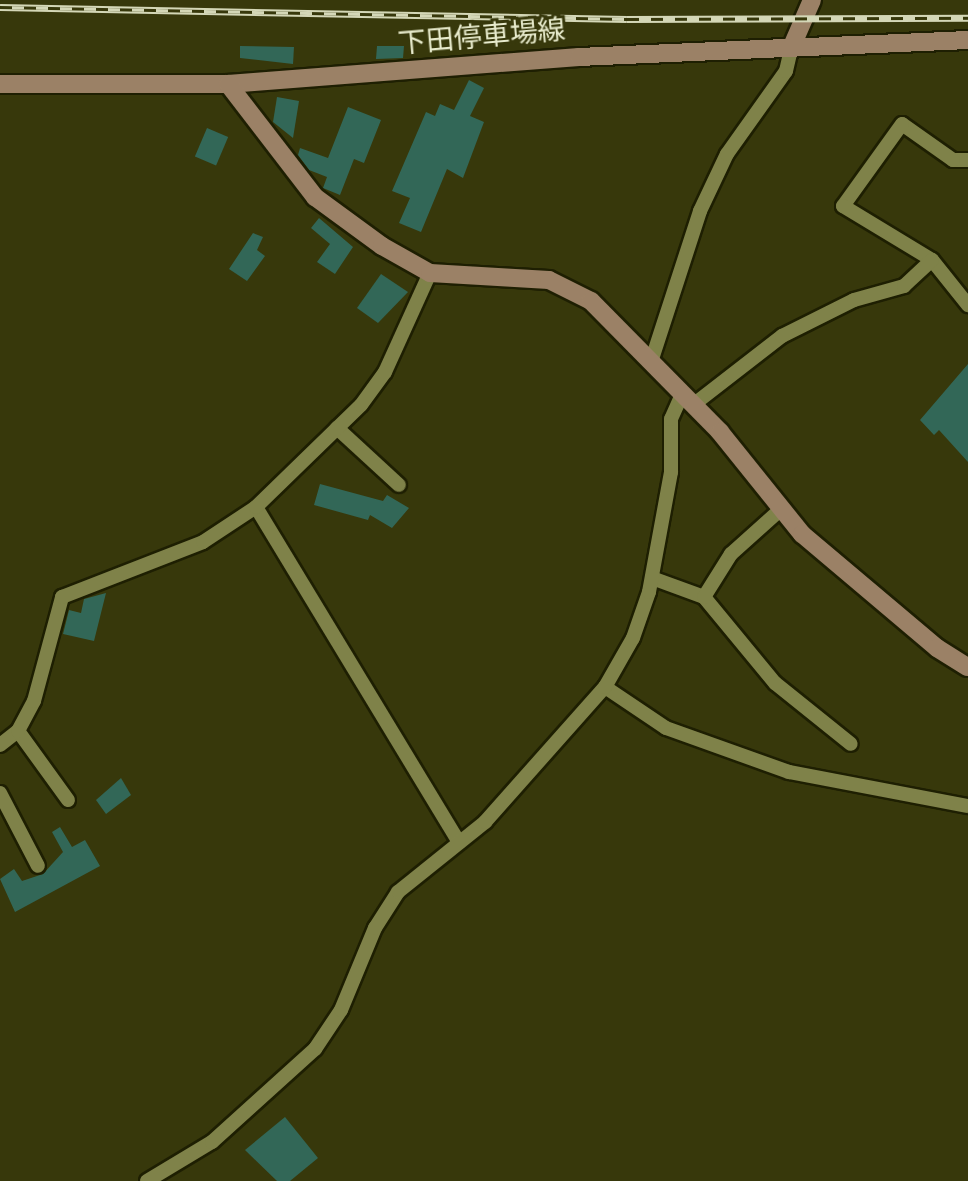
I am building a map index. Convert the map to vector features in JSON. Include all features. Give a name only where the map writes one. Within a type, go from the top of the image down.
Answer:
[{"type":"street","points":[[651,362],[700,211],[727,154],[786,71],[792,46],[812,0]]},
{"type":"street","name":"下田停車場線","points":[[0,84],[228,84],[792,46],[968,40]]},
{"type":"street","points":[[228,84],[315,197],[430,273],[522,277],[570,287],[687,399],[779,511],[881,603],[968,667]]},
{"type":"street","points":[[968,160],[953,160],[902,124],[843,206],[932,260],[968,305]]},
{"type":"street","points":[[147,1181],[212,1142],[315,1049],[341,1010],[385,909],[411,877],[485,822],[605,687],[633,638],[652,578],[671,472],[671,419],[687,399],[782,336],[854,300],[904,286],[932,260]]},
{"type":"street","points":[[0,745],[18,731],[34,701],[53,610],[62,597],[203,542],[256,507],[337,428],[385,372],[430,273]]},
{"type":"street","points":[[337,428],[399,485]]},
{"type":"street","points":[[256,507],[459,842]]},
{"type":"street","points":[[704,597],[731,554],[779,511]]},
{"type":"street","points":[[652,578],[704,597],[775,683],[851,744]]},
{"type":"street","points":[[605,687],[666,728],[789,772],[968,806]]},
{"type":"street","points":[[18,731],[68,800]]},
{"type":"street","points":[[0,793],[38,866]]},
{"type":"building","points":[[240,46],[294,47],[293,64],[240,58]]},
{"type":"building","points":[[377,46],[404,46],[403,58],[376,59]]},
{"type":"building","points":[[469,80],[484,88],[470,116],[484,122],[463,178],[447,169],[421,232],[399,223],[410,198],[392,191],[426,112],[435,116],[440,104],[454,110]]},
{"type":"building","points":[[277,97],[299,101],[293,138],[273,122]]},
{"type":"building","points":[[348,107],[381,120],[364,163],[354,159],[340,195],[323,188],[327,177],[309,170],[298,155],[300,148],[328,158]]},
{"type":"building","points":[[207,128],[228,137],[216,166],[195,157]]},
{"type":"building","points":[[319,218],[353,247],[335,274],[317,262],[330,244],[311,228]]},
{"type":"building","points":[[253,233],[263,237],[257,250],[265,256],[247,281],[229,269]]},
{"type":"building","points":[[381,274],[408,292],[378,323],[357,308]]},
{"type":"building","points":[[968,364],[968,462],[939,430],[934,435],[920,420]]},
{"type":"building","points":[[320,484],[383,501],[387,495],[409,508],[392,528],[370,515],[368,520],[314,505]]},
{"type":"building","points":[[106,593],[94,641],[63,634],[69,610],[81,613],[84,599]]},
{"type":"building","points":[[121,778],[131,795],[106,814],[96,800]]},
{"type":"building","points":[[60,827],[72,847],[85,840],[100,866],[15,912],[0,879],[14,869],[22,881],[43,874],[63,852],[52,832]]},
{"type":"building","points":[[285,1117],[318,1158],[290,1181],[277,1181],[245,1150]]},
{"type":"railway","points":[[0,7],[627,19],[968,18]]}]
